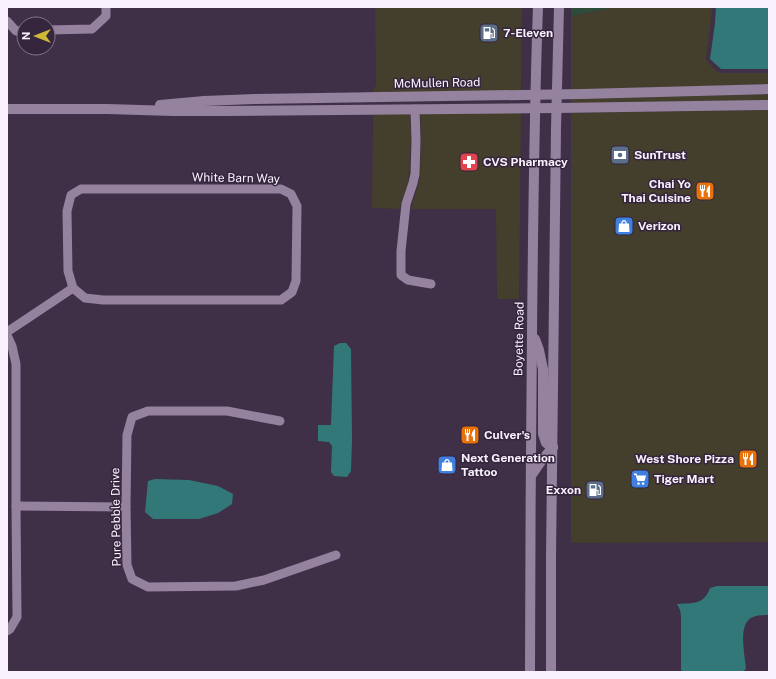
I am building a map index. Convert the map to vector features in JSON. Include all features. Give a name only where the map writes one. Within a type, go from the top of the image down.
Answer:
[{"type":"main road","name":"Boyette Road","points":[[530,672],[532,333],[538,7]]},
{"type":"main road","points":[[551,672],[556,108],[559,7]]},
{"type":"main road","name":"McMullen Road","points":[[205,106],[255,99],[557,95],[769,89]]},
{"type":"main road","name":"McMullen Road","points":[[7,109],[106,109],[205,106],[414,109],[769,105]]},
{"type":"main road","points":[[532,333],[539,350],[543,369],[542,434],[546,443],[553,447]]},
{"type":"main road","points":[[531,477],[553,447]]},
{"type":"street","points":[[56,30],[92,29],[106,16],[106,7]]},
{"type":"street","points":[[7,20],[16,31]]},
{"type":"street","points":[[414,109],[416,141],[415,168],[413,183],[406,204],[401,251],[401,275],[408,280],[431,284]]},
{"type":"street","name":"White Barn Way","points":[[81,189],[281,189],[291,194],[297,206],[296,280],[292,292],[281,300],[103,300],[85,298],[73,288],[68,271],[67,211],[71,195],[81,189]]},
{"type":"street","points":[[7,332],[73,288]]},
{"type":"street","points":[[7,335],[12,346],[16,364],[12,416],[16,506],[17,617],[10,629],[7,631]]},
{"type":"street","name":"Pure Pebble Drive","points":[[280,420],[227,411],[148,411],[132,417],[127,435],[126,507],[127,564],[132,579],[148,587],[236,586],[264,580],[336,555]]},
{"type":"street","points":[[16,506],[126,507]]},
{"type":"shaded area","points":[[375,7],[522,7],[521,91],[373,93],[373,89],[376,85]]},
{"type":"shaded area","points":[[571,7],[617,7],[571,16]]},
{"type":"shaded area","points":[[617,7],[712,7],[707,61],[721,73],[769,73],[769,84],[571,90],[571,16]]},
{"type":"shaded area","points":[[716,7],[769,7],[769,69],[721,69],[710,59]]},
{"type":"shaded area","points":[[769,94],[769,101],[571,103],[571,99]]},
{"type":"shaded area","points":[[769,110],[769,542],[571,543],[571,113]]},
{"type":"shaded area","points":[[420,113],[521,113],[519,299],[497,299],[496,209],[411,209],[420,174]]},
{"type":"shaded area","points":[[373,114],[410,114],[411,142],[409,173],[408,182],[400,209],[372,208]]},
{"type":"shaded area","points":[[340,343],[346,343],[351,349],[352,440],[351,471],[347,477],[334,476],[331,472],[332,446],[329,442],[318,441],[318,425],[331,425],[334,346]]},
{"type":"shaded area","points":[[155,479],[189,480],[218,486],[233,494],[232,504],[218,513],[199,519],[153,519],[145,512],[148,481]]},
{"type":"shaded area","points":[[717,586],[769,586],[769,615],[759,615],[753,617],[748,620],[745,626],[743,640],[746,669],[742,672],[684,672],[681,670],[681,616],[677,604],[697,602],[705,598],[710,588]]},
{"type":"place","name":"7-Eleven","points":[[489,33]]},
{"type":"place","name":"SunTrust","points":[[620,155]]},
{"type":"place","name":"CVS Pharmacy","points":[[469,162]]},
{"type":"place","name":"Chai Yo Thai Cuisine","points":[[705,191]]},
{"type":"place","name":"Verizon","points":[[624,226]]},
{"type":"place","name":"Culver's","points":[[470,435]]},
{"type":"place","name":"West Shore Pizza","points":[[748,459]]},
{"type":"place","name":"Next Generation Tattoo","points":[[447,465]]},
{"type":"place","name":"Tiger Mart","points":[[640,479]]},
{"type":"place","name":"Exxon","points":[[595,490]]}]
